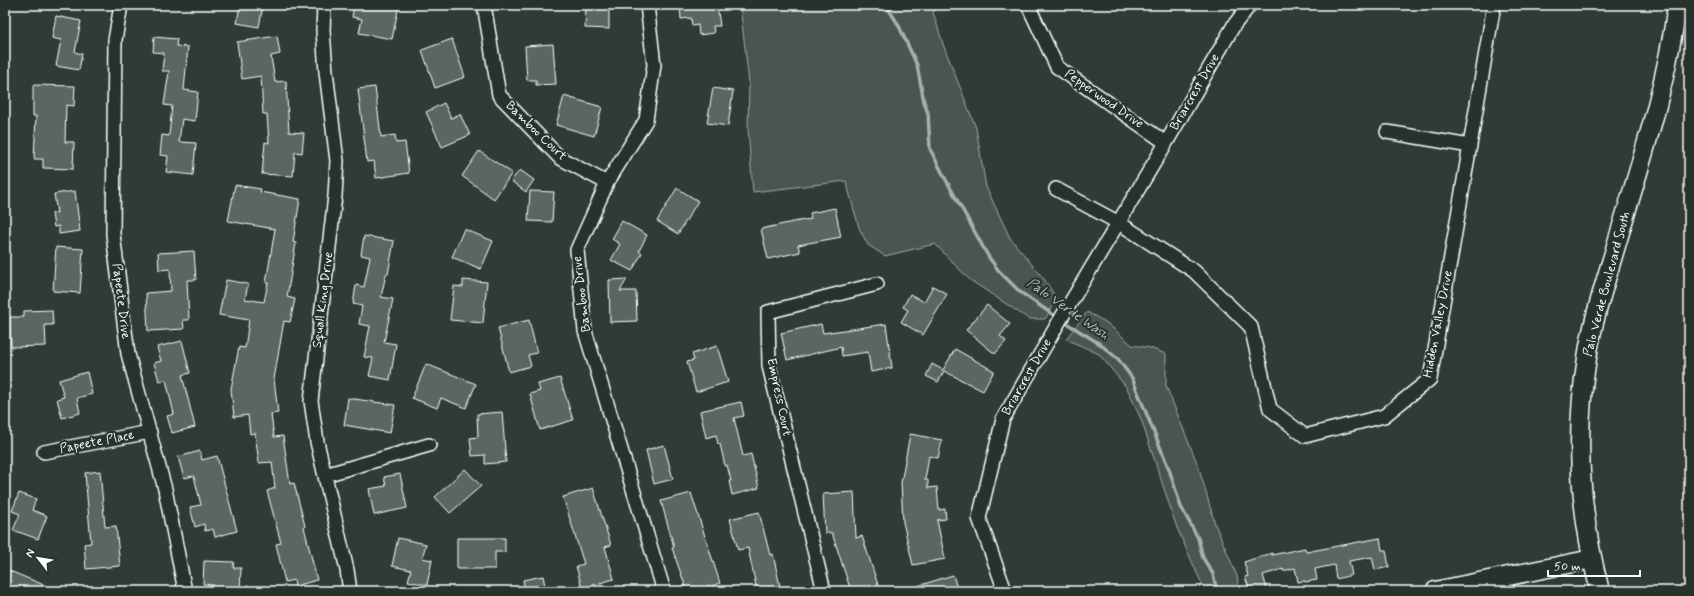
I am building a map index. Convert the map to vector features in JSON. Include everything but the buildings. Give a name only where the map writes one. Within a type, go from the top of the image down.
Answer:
[{"type":"main road","name":"Palo Verde Boulevard South","points":[[1600,591],[1592,559],[1581,485],[1580,424],[1587,358],[1602,293],[1661,88],[1672,42],[1677,5]]},
{"type":"main road","points":[[1435,591],[1592,559]]},
{"type":"street","name":"Papeete Drive","points":[[121,5],[115,40],[113,234],[128,354],[165,489],[185,591]]},
{"type":"street","name":"Squall King Drive","points":[[324,5],[323,30],[326,72],[337,161],[335,196],[312,401],[317,442],[347,570],[350,591]]},
{"type":"street","name":"Bamboo Drive","points":[[647,5],[654,65],[646,120],[607,183],[577,250],[585,331],[664,591]]},
{"type":"street","name":"Pepperwood Drive","points":[[1028,5],[1057,67],[1166,143]]},
{"type":"street","name":"Briarcrest Drive","points":[[1006,591],[979,518],[1003,419],[1234,25],[1250,5]]},
{"type":"street","name":"Hidden Valley Drive","points":[[1119,223],[1194,271],[1251,327],[1270,409],[1306,436],[1384,416],[1430,379],[1494,5]]},
{"type":"street","name":"Bamboo Court","points":[[485,11],[499,95],[560,158],[607,183]]},
{"type":"street","points":[[1387,132],[1470,146]]},
{"type":"street","points":[[1056,189],[1119,223]]},
{"type":"street","name":"Empress Court","points":[[824,591],[769,366],[768,312],[877,284]]},
{"type":"street","name":"Papeete Place","points":[[44,452],[150,432]]},
{"type":"street","points":[[324,475],[429,445]]},
{"type":"shaded area","points":[[740,5],[943,5],[933,12],[943,44],[976,128],[986,187],[1010,238],[1044,279],[1057,299],[1045,319],[1029,319],[970,280],[935,244],[885,256],[868,245],[859,228],[846,181],[753,192],[748,129],[749,83]]},
{"type":"shaded area","points":[[1087,312],[1107,323],[1132,345],[1150,348],[1166,354],[1166,386],[1199,468],[1215,524],[1237,576],[1239,591],[1205,591],[1177,528],[1141,419],[1127,388],[1099,354],[1066,339]]},
{"type":"waterway","name":"Palo Verde Wash","points":[[886,5],[898,24],[917,65],[924,102],[928,113],[930,149],[945,178],[988,256],[998,270],[1020,292],[1058,318]]},
{"type":"waterway","name":"Palo Verde Wash","points":[[1063,321],[1100,344],[1118,359],[1132,378],[1169,469],[1181,507],[1198,538],[1203,558],[1213,574],[1217,591]]}]
